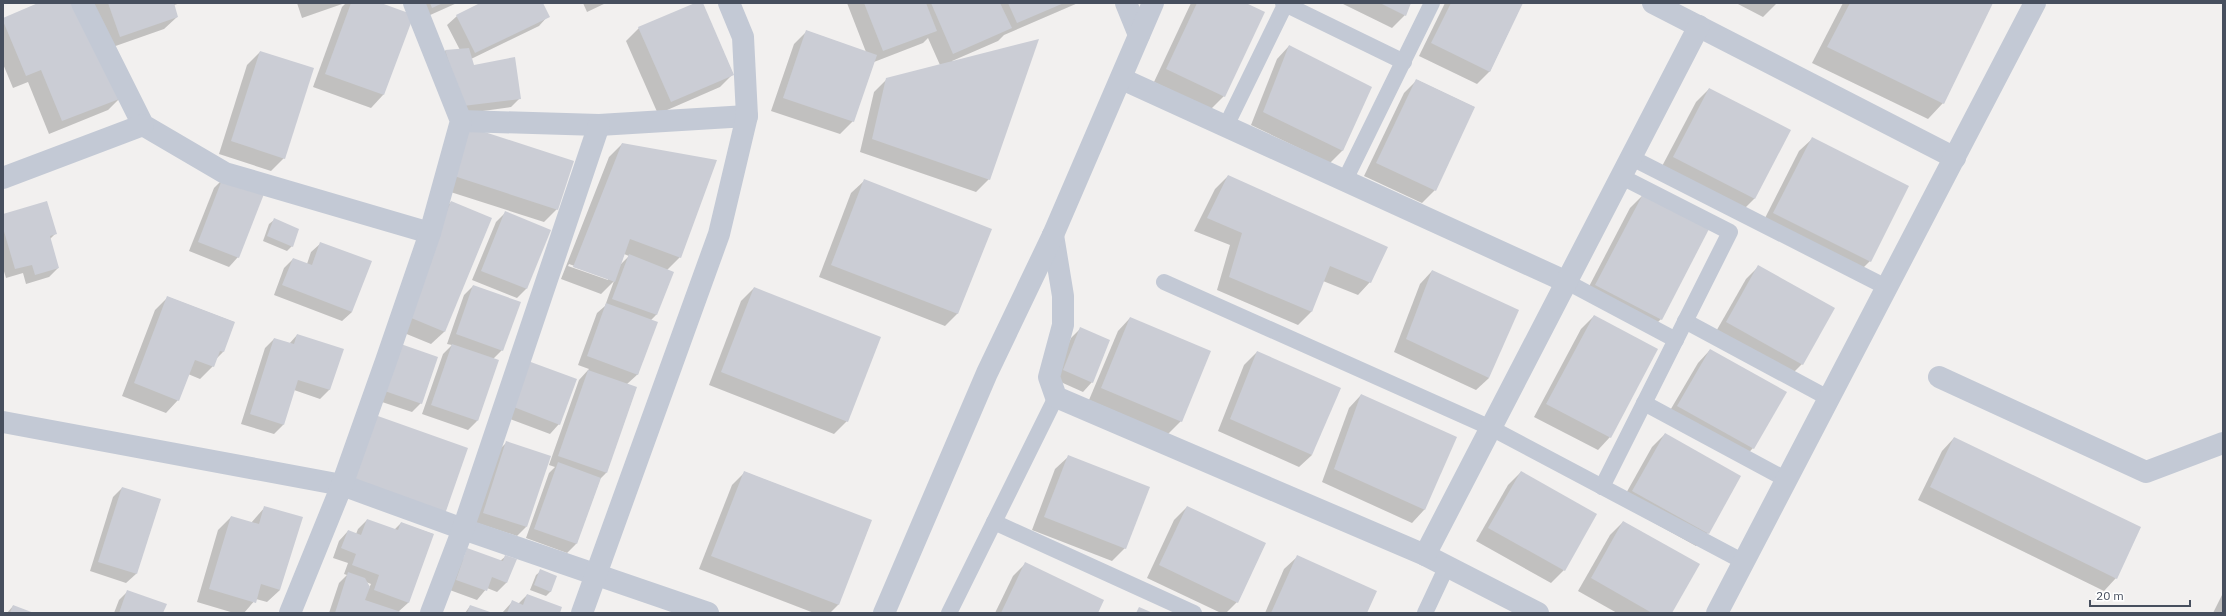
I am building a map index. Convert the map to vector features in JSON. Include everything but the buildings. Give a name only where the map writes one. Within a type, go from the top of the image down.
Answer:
[{"type":"street","points":[[82,3],[143,125],[225,173],[430,233]]},
{"type":"street","points":[[290,613],[342,486],[430,233],[461,121],[414,3]]},
{"type":"street","points":[[582,613],[719,234],[747,116],[743,37],[729,3]]},
{"type":"street","points":[[1126,3],[1139,35]]},
{"type":"street","points":[[884,613],[987,373],[1053,235],[1122,79],[1153,3]]},
{"type":"street","points":[[1653,3],[1679,9],[1699,26],[1954,158]]},
{"type":"street","points":[[1718,613],[2035,3]]},
{"type":"street","points":[[1425,555],[1568,282],[1699,26]]},
{"type":"street","points":[[1122,79],[1568,282]]},
{"type":"street","points":[[461,121],[599,125],[747,116]]},
{"type":"street","points":[[3,178],[143,125]]},
{"type":"street","points":[[431,613],[463,529],[599,125]]},
{"type":"street","points":[[1053,235],[1063,296],[1064,325],[1049,377],[1056,397],[1425,555],[1538,613]]},
{"type":"street","points":[[1939,377],[2146,472],[2223,443]]},
{"type":"street","points":[[3,422],[342,486],[708,613]]},
{"type":"lane","points":[[1226,126],[1285,3],[1404,62]]},
{"type":"lane","points":[[1345,180],[1432,3]]},
{"type":"lane","points":[[1627,167],[1888,288]]},
{"type":"lane","points":[[1602,487],[1730,232],[1627,167]]},
{"type":"lane","points":[[1164,282],[1491,428],[1744,562]]},
{"type":"lane","points":[[1568,282],[1676,340]]},
{"type":"lane","points":[[1685,322],[1830,399]]},
{"type":"lane","points":[[949,613],[1056,397]]},
{"type":"lane","points":[[1644,403],[1787,480]]},
{"type":"lane","points":[[994,522],[1194,613]]},
{"type":"lane","points":[[1425,613],[1447,566]]}]
